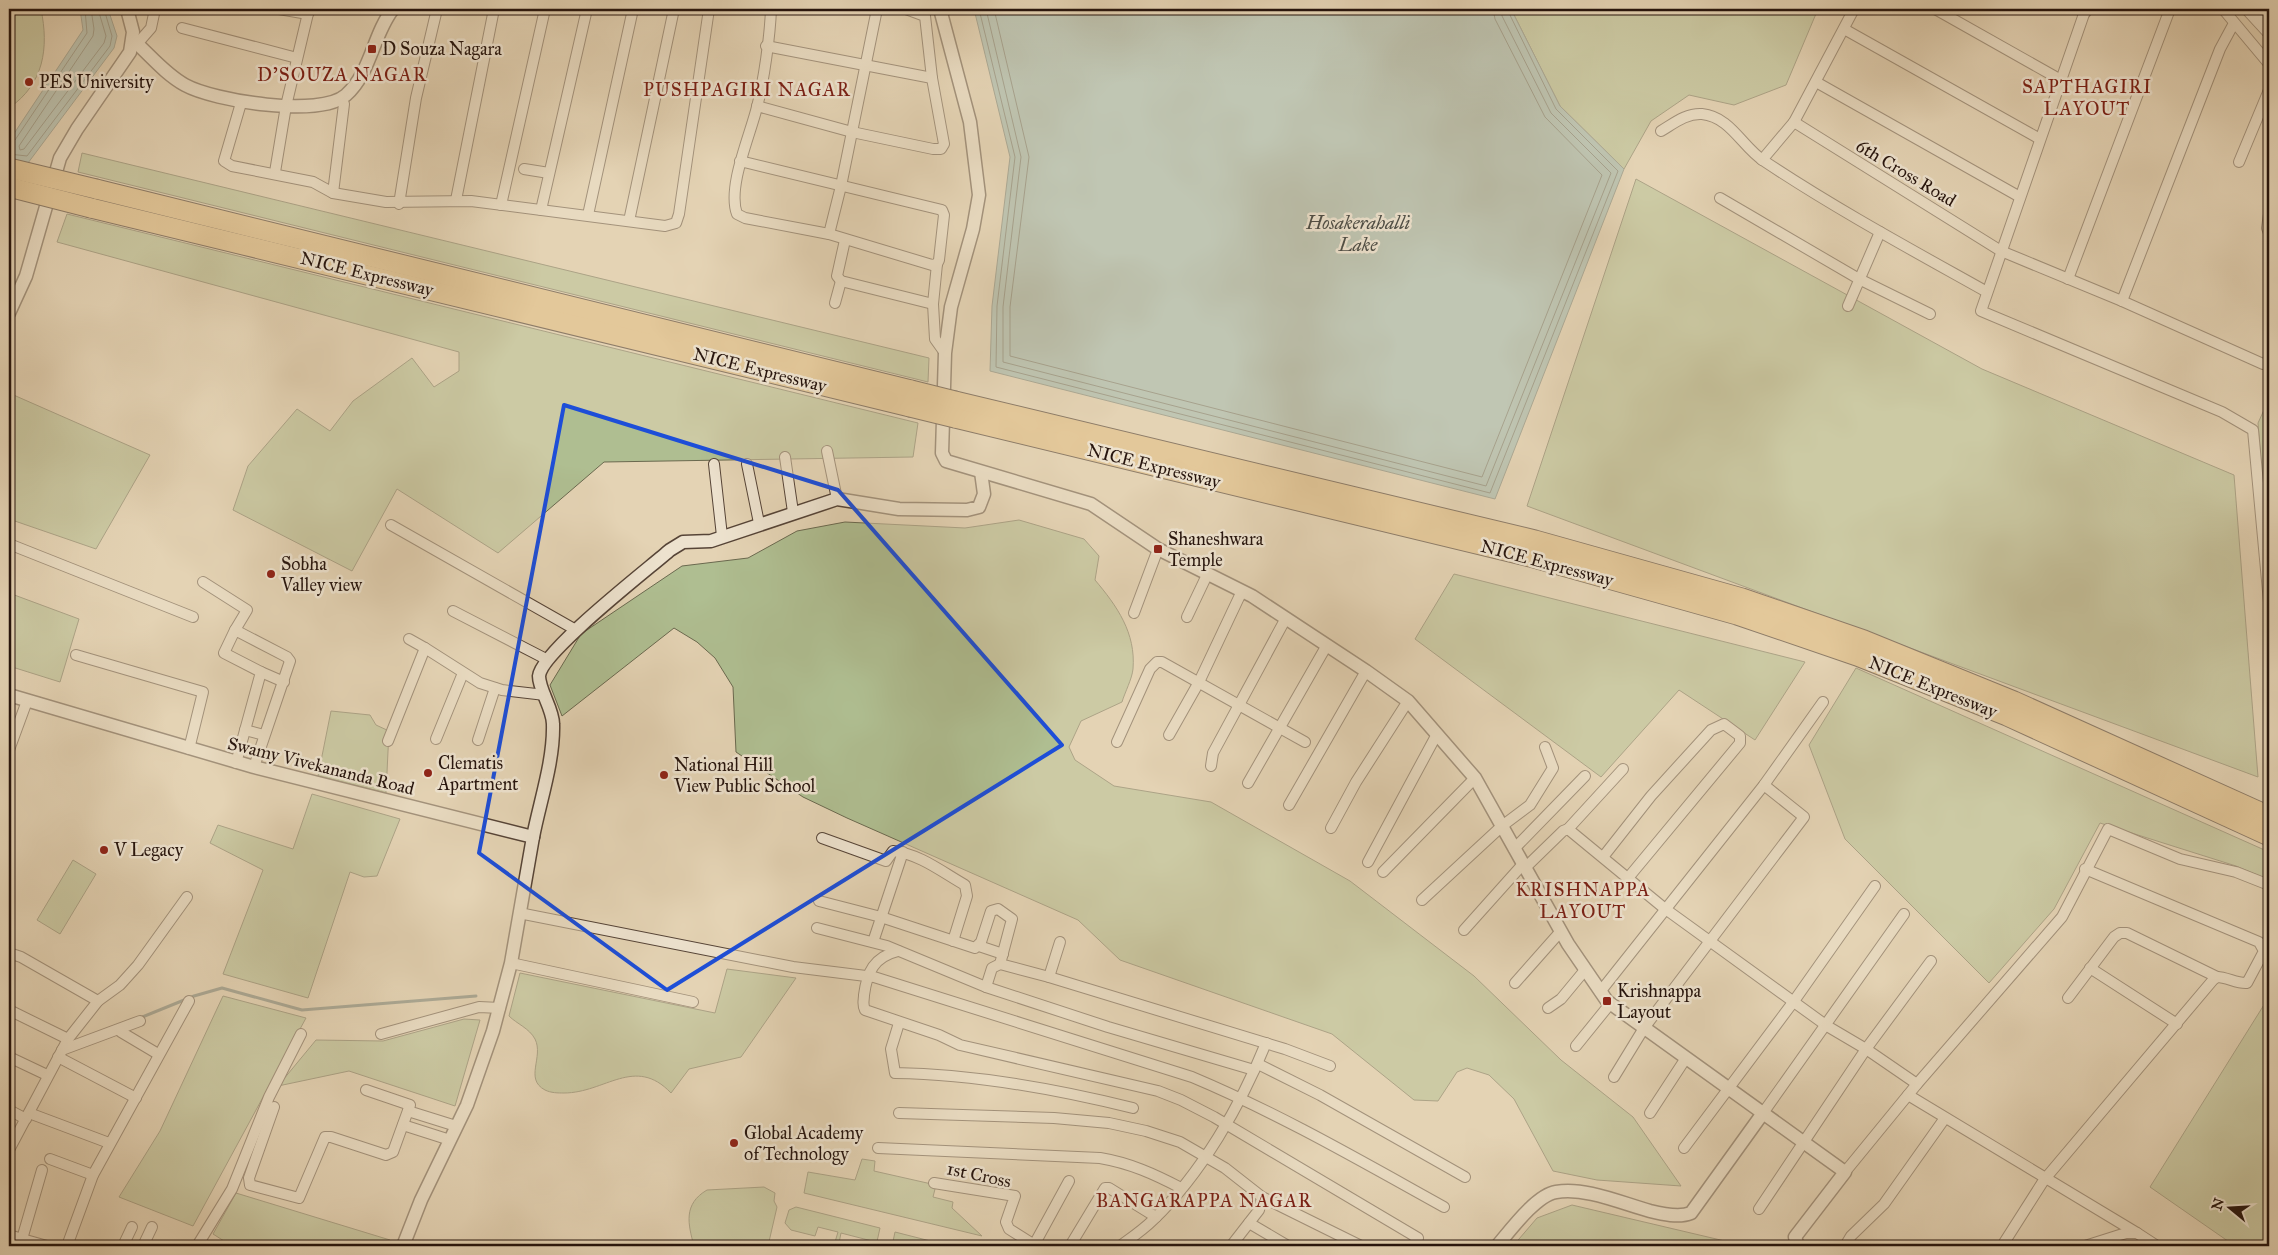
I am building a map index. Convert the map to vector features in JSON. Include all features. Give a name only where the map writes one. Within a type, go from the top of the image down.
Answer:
[{"type":"highway","name":"NICE Expressway","points":[[9,168],[1530,557],[1737,615],[1857,656],[2007,716],[2269,836]]},
{"type":"highway","name":"NICE Expressway","points":[[9,188],[911,399]]},
{"type":"highway","name":"NICE Expressway","points":[[955,410],[1534,540],[1742,598],[1864,640],[2014,701],[2269,816]]},
{"type":"street","points":[[127,9],[132,23],[135,42],[183,84],[211,96],[240,103],[286,106],[326,103],[341,98],[356,83],[393,9]]},
{"type":"street","points":[[9,313],[26,276],[60,158],[77,129],[124,62],[135,42],[151,28],[155,9]]},
{"type":"street","points":[[275,172],[286,106],[309,12],[279,9]]},
{"type":"street","points":[[399,204],[416,98],[437,9]]},
{"type":"street","points":[[456,200],[494,9]]},
{"type":"street","points":[[501,205],[545,9]]},
{"type":"street","points":[[541,210],[586,9]]},
{"type":"street","points":[[588,215],[633,9]]},
{"type":"street","points":[[629,221],[674,9]]},
{"type":"street","points":[[240,103],[224,161],[232,166],[275,172],[313,182],[333,193],[399,204],[456,200],[665,226],[676,223],[680,214],[708,9]]},
{"type":"street","points":[[771,9],[757,106],[740,161],[734,205],[737,214],[745,218],[829,234],[937,264]]},
{"type":"street","points":[[829,234],[841,186],[876,9]]},
{"type":"street","points":[[757,106],[852,132],[934,150],[940,149],[944,144],[932,78],[925,12],[906,9]]},
{"type":"street","points":[[940,9],[970,122],[979,195],[951,307],[945,353],[942,453],[946,461],[1023,482],[1090,504],[1158,549],[1206,575],[1242,591],[1286,618],[1408,701],[1475,778],[1561,931],[1585,970],[1610,1004],[1845,1172]]},
{"type":"street","points":[[1762,160],[1794,122],[1854,9]]},
{"type":"street","points":[[1935,9],[2061,80]]},
{"type":"street","points":[[2084,9],[1980,311],[2222,412],[2253,430],[2269,602]]},
{"type":"street","points":[[2068,279],[2170,9]]},
{"type":"street","points":[[2223,9],[2269,64]]},
{"type":"street","points":[[2246,9],[2269,34]]},
{"type":"street","points":[[2256,20],[2269,9]]},
{"type":"street","points":[[2122,301],[2220,49],[2234,24]]},
{"type":"street","points":[[182,28],[297,58]]},
{"type":"street","points":[[1844,29],[2040,139]]},
{"type":"street","points":[[766,46],[932,78]]},
{"type":"street","points":[[1816,82],[2020,197]]},
{"type":"street","points":[[2240,162],[2269,90]]},
{"type":"street","points":[[333,193],[344,104],[341,98]]},
{"type":"street","points":[[1661,131],[1688,115],[1703,114],[1725,123],[1762,160],[1880,232],[1987,292]]},
{"type":"street","name":"6th Cross Road","points":[[1794,122],[2001,251],[2122,301],[2263,364]]},
{"type":"street","points":[[740,161],[942,210],[944,214],[933,304],[935,339],[945,353]]},
{"type":"street","points":[[524,169],[548,173]]},
{"type":"street","points":[[1720,198],[1859,279],[1930,314]]},
{"type":"street","points":[[2269,214],[2267,228],[2269,233]]},
{"type":"street","points":[[1848,306],[1880,232]]},
{"type":"street","points":[[845,240],[837,276],[841,281],[933,304]]},
{"type":"street","points":[[835,304],[841,281]]},
{"type":"street","points":[[827,451],[837,499]]},
{"type":"street","points":[[785,457],[793,512]]},
{"type":"street","points":[[714,464],[722,536]]},
{"type":"street","points":[[747,464],[759,523]]},
{"type":"street","points":[[403,1246],[421,1200],[467,1105],[500,1008],[511,963],[554,723],[539,677],[546,659],[576,630],[670,550],[683,542],[711,541],[759,523],[837,499],[899,509],[966,510],[979,507],[984,494],[982,472]]},
{"type":"street","points":[[391,525],[576,630]]},
{"type":"street","points":[[9,544],[192,617]]},
{"type":"street","points":[[1134,613],[1158,549]]},
{"type":"street","points":[[1187,617],[1206,575]]},
{"type":"street","points":[[203,582],[247,610],[224,653],[284,682]]},
{"type":"street","points":[[1169,735],[1199,682],[1242,591]]},
{"type":"street","points":[[453,612],[546,659]]},
{"type":"street","points":[[1211,766],[1213,753],[1286,618]]},
{"type":"street","points":[[235,630],[287,657],[290,661],[254,768]]},
{"type":"street","points":[[409,639],[480,683],[494,688],[545,695]]},
{"type":"street","points":[[1248,783],[1327,645]]},
{"type":"street","points":[[388,741],[425,648]]},
{"type":"street","points":[[76,654],[203,692],[189,749]]},
{"type":"street","points":[[1118,742],[1153,665],[1162,662],[1305,742]]},
{"type":"street","points":[[1289,804],[1366,671]]},
{"type":"street","points":[[236,762],[261,672]]},
{"type":"street","points":[[436,739],[463,673]]},
{"type":"street","points":[[478,740],[494,688]]},
{"type":"street","name":"Swamy Vivekananda Road","points":[[9,695],[254,768],[533,837]]},
{"type":"street","points":[[9,750],[27,701]]},
{"type":"street","points":[[1331,828],[1356,782],[1408,701]]},
{"type":"street","points":[[1600,992],[1664,908],[1764,785],[1823,702]]},
{"type":"street","points":[[1603,857],[1651,796],[1710,730],[1724,724],[1740,736],[1740,743],[1628,878]]},
{"type":"street","points":[[245,730],[264,735]]},
{"type":"street","points":[[1368,862],[1437,734]]},
{"type":"street","points":[[1422,900],[1502,826],[1530,805],[1552,772],[1552,765],[1545,747]]},
{"type":"street","points":[[1464,930],[1524,866],[1562,831],[1568,829],[1623,769]]},
{"type":"street","points":[[1514,849],[1585,776]]},
{"type":"street","points":[[1383,872],[1475,778]]},
{"type":"street","points":[[1614,1077],[1644,1028],[1804,817],[1764,785]]},
{"type":"street","points":[[1568,829],[1664,908],[1712,940],[1827,1026],[1866,1049],[1917,1084]]},
{"type":"street","points":[[1798,1246],[1795,1237],[1845,1172],[1917,1084],[2062,916],[2084,870],[2108,829],[2180,860],[2236,872],[2269,885]]},
{"type":"street","points":[[822,838],[886,861],[893,851],[916,856],[965,885],[966,896],[953,940]]},
{"type":"street","points":[[873,942],[903,852]]},
{"type":"street","points":[[2068,998],[2114,937],[2120,933],[2127,934],[2217,977],[2247,983],[2266,948],[2259,942],[2084,870]]},
{"type":"street","points":[[1684,1148],[1715,1104],[1794,1001],[1874,886]]},
{"type":"street","points":[[9,1150],[68,1038],[98,1001],[120,985],[138,965],[187,897]]},
{"type":"street","points":[[819,901],[881,917],[975,948],[978,946],[1003,954]]},
{"type":"street","points":[[978,946],[991,911],[998,909],[1012,919],[1000,964]]},
{"type":"street","points":[[519,913],[793,967],[874,977],[1192,1077],[1240,1097],[1319,1137],[1444,1207]]},
{"type":"street","points":[[1497,1246],[1526,1211],[1554,1192],[1587,1194],[1659,1214],[1685,1216],[1696,1209],[1827,1026],[1904,914]]},
{"type":"street","points":[[817,928],[873,942],[986,987],[1108,1027],[1256,1067],[1314,1091],[1465,1177]]},
{"type":"street","points":[[1515,983],[1561,931]]},
{"type":"street","points":[[1049,977],[1060,942]]},
{"type":"street","points":[[898,951],[884,954],[866,977],[862,1005],[865,1010],[939,1035],[960,1045],[1158,1091],[1206,1112],[1418,1238],[1412,1246]]},
{"type":"street","points":[[9,953],[20,957],[98,1001]]},
{"type":"street","points":[[1759,1209],[1866,1049],[1931,961]]},
{"type":"street","points":[[511,963],[694,1002]]},
{"type":"street","points":[[986,987],[992,968],[1000,964],[1266,1043],[1330,1066]]},
{"type":"street","points":[[2090,968],[2177,1024]]},
{"type":"street","points":[[1548,1008],[1561,999],[1585,970]]},
{"type":"street","points":[[2002,1246],[2044,1180],[2217,977]]},
{"type":"street","points":[[67,1246],[93,1175],[158,1054],[189,1001]]},
{"type":"street","points":[[1576,1046],[1610,1004]]},
{"type":"street","points":[[381,1034],[479,1007],[500,1008]]},
{"type":"street","points":[[9,1010],[68,1038]]},
{"type":"street","points":[[60,1053],[140,1021]]},
{"type":"street","points":[[899,1023],[891,1049],[895,1074],[932,1074],[1062,1090],[1133,1108]]},
{"type":"street","points":[[121,1032],[158,1054]]},
{"type":"street","points":[[197,1246],[232,1190],[268,1097],[301,1034]]},
{"type":"street","points":[[1120,1246],[1156,1217],[1181,1188],[1225,1124],[1256,1067],[1266,1043]]},
{"type":"street","points":[[60,1053],[136,1098]]},
{"type":"street","points":[[9,1057],[47,1075]]},
{"type":"street","points":[[1650,1113],[1686,1058]]},
{"type":"street","points":[[274,1106],[249,1178],[250,1185],[299,1198],[303,1193],[325,1137],[331,1137],[389,1155],[393,1152],[408,1111],[408,1103],[366,1090]]},
{"type":"street","points":[[1908,1095],[2044,1180],[2157,1246]]},
{"type":"street","points":[[9,1110],[110,1143]]},
{"type":"street","points":[[408,1111],[456,1126]]},
{"type":"street","points":[[899,1113],[1054,1118],[1109,1123],[1146,1131],[1180,1142],[1225,1168],[1262,1197],[1361,1246]]},
{"type":"street","points":[[1845,1246],[1851,1236],[1884,1204],[1944,1118]]},
{"type":"street","points":[[403,1125],[450,1140]]},
{"type":"street","points":[[878,1148],[1100,1158],[1121,1162],[1145,1170],[1181,1188]]},
{"type":"street","points":[[50,1159],[93,1175]]},
{"type":"street","points":[[21,1243],[42,1170]]},
{"type":"street","points":[[1035,1246],[1069,1181]]},
{"type":"street","name":"1st Cross","points":[[934,1183],[1016,1196],[1006,1222],[1009,1229],[1035,1246]]},
{"type":"street","points":[[1070,1246],[1105,1188],[1109,1188],[1156,1217]]},
{"type":"street","points":[[1232,1246],[1259,1210],[1262,1197]]},
{"type":"street","points":[[1249,1223],[1288,1246]]},
{"type":"street","points":[[143,1246],[152,1227]]},
{"type":"street","points":[[123,1246],[132,1228]]},
{"type":"street","points":[[2085,1246],[2126,1233],[2136,1233]]},
{"type":"street","points":[[9,1236],[21,1243],[47,1246]]},
{"type":"highlighted area","points":[[564,405],[838,490],[1062,745],[667,990],[479,853]]},
{"type":"green space","points":[[9,9],[41,9],[44,51],[37,76],[30,88],[9,108]]},
{"type":"green space","points":[[1511,9],[1818,9],[1786,85],[1734,105],[1689,95],[1651,121],[1624,169],[1560,106]]},
{"type":"green space","points":[[82,153],[929,358],[928,382],[78,172]]},
{"type":"green space","points":[[1636,179],[1982,369],[2234,475],[2258,777],[1527,506]]},
{"type":"green space","points":[[67,214],[918,423],[913,457],[604,462],[498,553],[397,489],[352,571],[233,510],[248,466],[297,409],[330,431],[353,401],[412,358],[434,387],[459,371],[459,352],[57,242]]},
{"type":"green space","points":[[9,393],[150,455],[96,549],[9,519]]},
{"type":"green space","points":[[2269,399],[2269,477],[2262,478],[2258,423]]},
{"type":"green space","points":[[1019,520],[1084,539],[1099,556],[1095,580],[1117,610],[1128,632],[1131,644],[1133,669],[1122,702],[1081,721],[1069,747],[1075,760],[1114,786],[1211,802],[1350,881],[1474,976],[1561,1060],[1633,1117],[1681,1186],[1597,1180],[1553,1171],[1514,1099],[1489,1075],[1467,1068],[1457,1072],[1438,1101],[1414,1100],[1332,1034],[1120,960],[1078,920],[803,797],[736,752],[733,687],[715,658],[697,642],[674,628],[562,716],[550,685],[581,634],[682,566],[748,558],[797,531],[845,522],[965,528]]},
{"type":"green space","points":[[1454,574],[1805,662],[1755,740],[1679,690],[1601,777],[1415,639]]},
{"type":"green space","points":[[9,593],[79,619],[60,682],[9,666]]},
{"type":"green space","points":[[1856,668],[2269,852],[2269,880],[2236,866],[2100,823],[2054,909],[1989,983],[1845,839],[1809,745]]},
{"type":"green space","points":[[331,711],[370,715],[376,725],[389,731],[386,793],[318,776]]},
{"type":"green space","points":[[312,794],[400,819],[377,876],[364,877],[350,872],[308,998],[223,974],[263,870],[210,843],[218,825],[293,849]]},
{"type":"green space","points":[[73,860],[96,874],[60,934],[37,920]]},
{"type":"green space","points":[[727,969],[796,978],[741,1057],[689,1069],[671,1093],[658,1082],[645,1077],[632,1076],[579,1091],[559,1093],[545,1090],[536,1080],[537,1046],[535,1039],[530,1032],[509,1016],[520,973],[715,1013]]},
{"type":"green space","points":[[223,996],[306,1018],[193,1226],[119,1197],[160,1131]]},
{"type":"green space","points":[[2267,1000],[2269,1001],[2269,1246],[2235,1246],[2150,1187]]},
{"type":"green space","points":[[464,1019],[480,1020],[455,1106],[349,1071],[278,1086],[316,1040],[383,1041]]},
{"type":"green space","points":[[862,1159],[875,1161],[874,1171],[936,1185],[933,1197],[953,1202],[952,1208],[982,1236],[804,1193],[808,1172],[855,1180]]},
{"type":"green space","points":[[764,1187],[775,1193],[774,1201],[777,1207],[768,1246],[694,1246],[689,1215],[694,1202],[699,1196],[707,1190]]},
{"type":"green space","points":[[236,1193],[390,1240],[387,1246],[232,1246],[213,1234]]},
{"type":"green space","points":[[1572,1205],[1746,1246],[1513,1246],[1537,1218]]},
{"type":"green space","points":[[796,1207],[880,1228],[876,1246],[871,1246],[872,1241],[841,1233],[839,1243],[835,1242],[838,1232],[818,1227],[815,1236],[791,1230],[785,1223],[789,1210]]},
{"type":"green space","points":[[895,1232],[950,1246],[892,1246]]},
{"type":"water","points":[[80,9],[108,9],[117,36],[114,48],[28,163],[9,158],[9,141],[83,30]]},
{"type":"water","name":"Hosakerahalli Lake","points":[[974,9],[1511,9],[1560,106],[1624,169],[1495,499],[990,371],[992,306],[1010,157]]},
{"type":"waterway","points":[[140,1018],[194,996],[222,988],[302,1010],[476,996]]},
{"type":"place","name":"D Souza Nagara","points":[[372,49]]},
{"type":"place","name":"PES University","points":[[29,82]]},
{"type":"place","name":"Shaneshwara Temple","points":[[1158,549]]},
{"type":"place","name":"Sobha Valley view","points":[[271,574]]},
{"type":"place","name":"Clematis Apartment","points":[[428,773]]},
{"type":"place","name":"National Hill View Public School","points":[[664,775]]},
{"type":"place","name":"V Legacy","points":[[104,850]]},
{"type":"place","name":"Krishnappa Layout","points":[[1607,1001]]},
{"type":"place","name":"Global Academy of Technology","points":[[734,1143]]},
{"type":"district","name":"D'SOUZA NAGAR","points":[[342,74]]},
{"type":"district","name":"PUSHPAGIRI NAGAR","points":[[747,89]]},
{"type":"district","name":"SAPTHAGIRI LAYOUT","points":[[2087,97]]},
{"type":"district","name":"KRISHNAPPA LAYOUT","points":[[1583,900]]},
{"type":"district","name":"BANGARAPPA NAGAR","points":[[1204,1200]]}]
